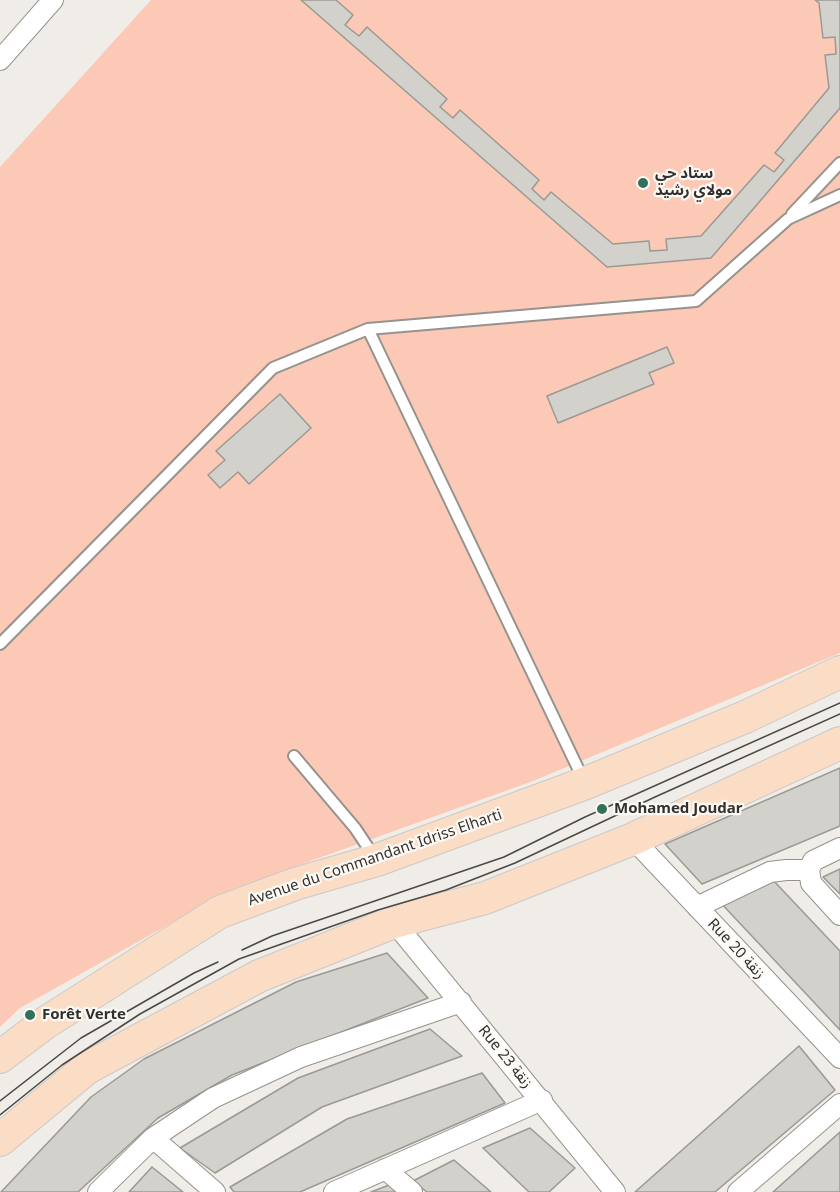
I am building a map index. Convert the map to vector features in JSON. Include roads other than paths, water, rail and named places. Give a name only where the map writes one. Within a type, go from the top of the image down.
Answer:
[{"type":"main road","name":"Avenue du Commandant Idriss Elharti","points":[[0,1057],[45,1023],[220,912],[295,884],[377,860],[586,783],[745,717],[840,672]]},
{"type":"main road","points":[[0,1140],[87,1068],[259,976],[394,922],[485,898],[633,839],[840,743]]},
{"type":"street","points":[[0,60],[53,0]]},
{"type":"street","name":"Rue 20 زنقة","points":[[633,839],[840,1059]]},
{"type":"street","points":[[840,848],[813,861],[809,870],[811,883],[840,915]]},
{"type":"street","points":[[697,907],[770,872],[809,870]]},
{"type":"street","name":"Rue 23 زنقة","points":[[394,922],[615,1192]]},
{"type":"street","points":[[98,1192],[153,1138],[213,1098],[302,1057],[461,1002]]},
{"type":"street","points":[[334,1192],[542,1100]]},
{"type":"street","points":[[738,1192],[840,1104]]},
{"type":"street","points":[[153,1138],[215,1192]]},
{"type":"street","points":[[385,1169],[412,1192]]},
{"type":"lane","points":[[0,644],[273,368],[368,329],[696,301],[788,219],[840,163]]},
{"type":"lane","points":[[788,219],[840,195]]},
{"type":"lane","points":[[368,329],[586,783]]},
{"type":"lane","points":[[294,756],[356,828],[377,860]]},
{"type":"tram line","points":[[242,950],[272,936],[504,857],[585,817],[840,703]]},
{"type":"tram line","points":[[0,1115],[62,1065],[140,1014],[239,959],[378,910],[446,890],[515,863],[840,714]]},
{"type":"tram line","points":[[0,1101],[81,1038],[194,973],[218,962]]},
{"type":"place","name":"ستاد حي مولاي رشيد","points":[[643,183]]},
{"type":"place","name":"Mohamed Joudar","points":[[602,809]]},
{"type":"place","name":"Forêt Verte","points":[[30,1015]]}]
